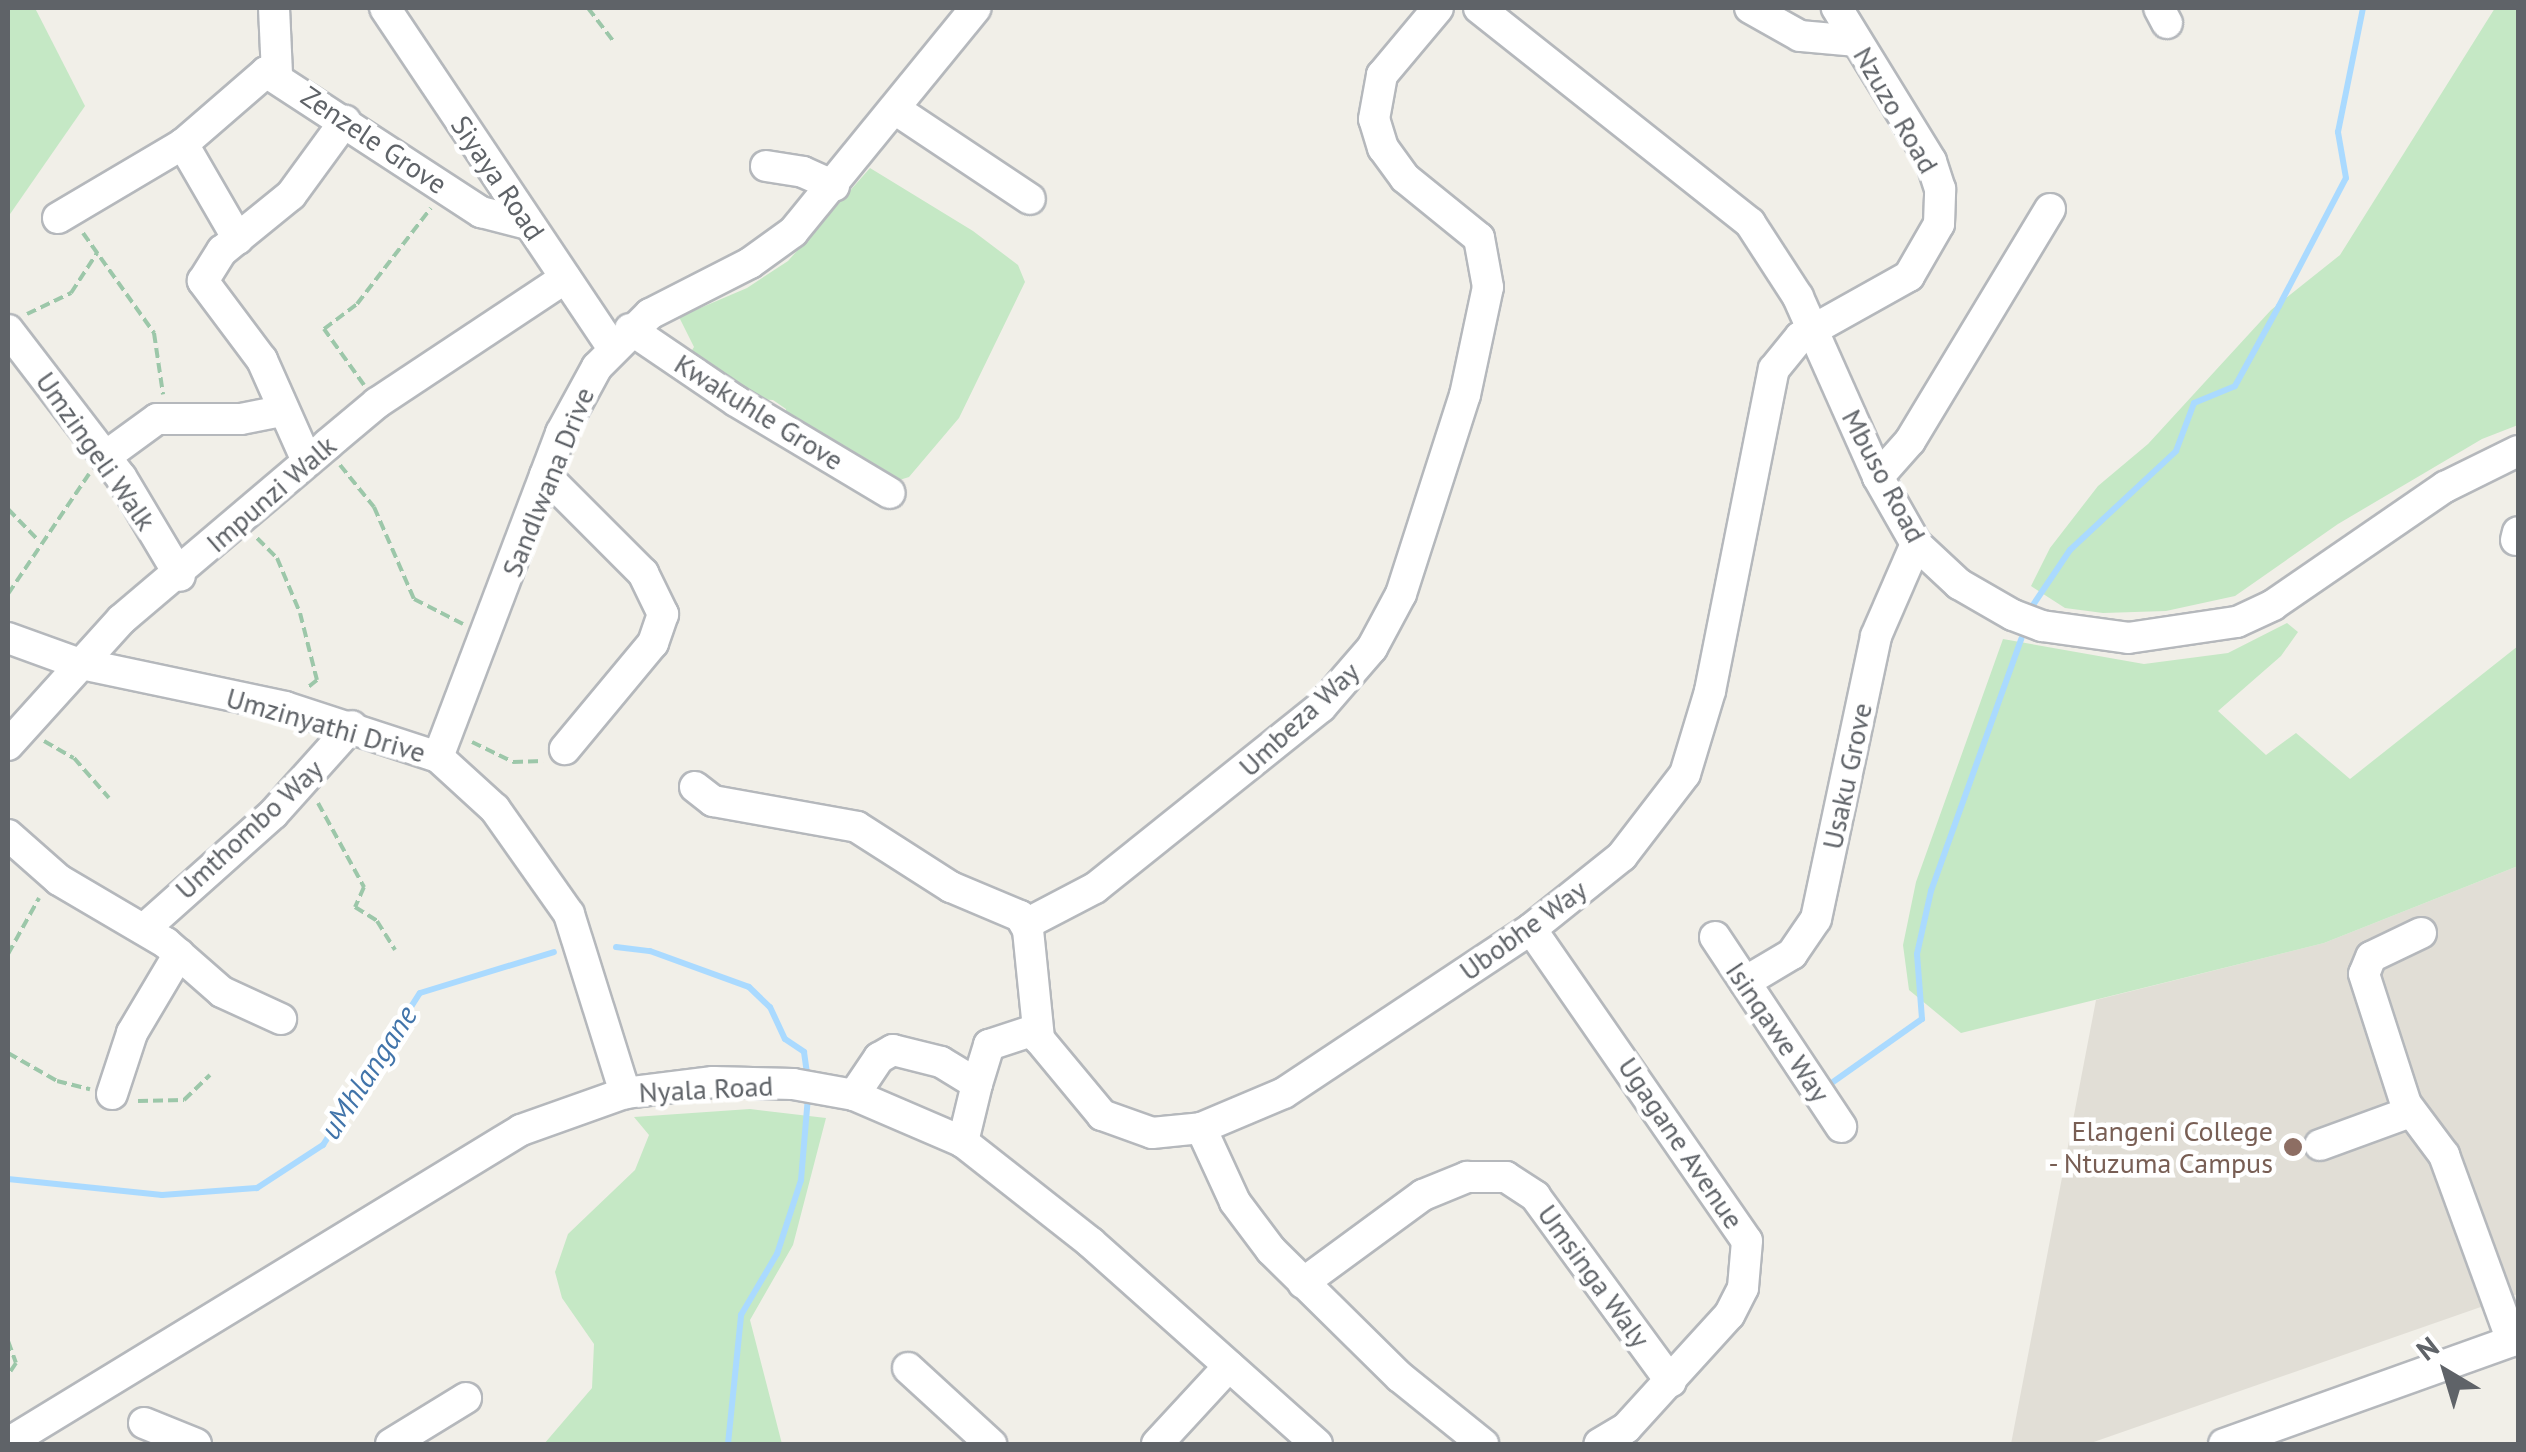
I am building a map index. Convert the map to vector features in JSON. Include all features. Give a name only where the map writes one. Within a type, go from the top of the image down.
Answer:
[{"type":"street","points":[[265,8],[271,73]]},
{"type":"street","points":[[64,216],[183,144],[271,73],[274,8]]},
{"type":"street","name":"Siyaya Road","points":[[385,8],[565,278],[621,338]]},
{"type":"street","name":"Sandlwana Drive","points":[[444,745],[545,475],[584,388],[621,338],[770,251],[834,186],[976,8]]},
{"type":"street","name":"Umbeza Way","points":[[1026,924],[1095,888],[1294,730],[1356,670],[1400,594],[1456,428],[1488,287],[1480,238],[1405,178],[1383,148],[1374,118],[1382,75],[1438,8]]},
{"type":"street","name":"Mbuso Road","points":[[1479,8],[1723,196],[1770,248],[1812,330],[1878,477],[1916,544],[1986,603],[2042,626],[2170,636],[2237,622],[2273,605],[2445,486],[2518,451]]},
{"type":"street","points":[[1750,8],[1800,36],[1856,42]]},
{"type":"street","name":"Nzuzo Road","points":[[1812,330],[1909,276],[1939,224],[1940,189],[1931,162],[1837,8]]},
{"type":"street","name":"Zenzele Grove","points":[[271,73],[489,216],[528,224]]},
{"type":"street","points":[[895,109],[1030,198]]},
{"type":"street","points":[[317,453],[281,411],[262,360],[203,281],[208,266],[291,195],[345,122]]},
{"type":"street","points":[[183,144],[238,240]]},
{"type":"street","points":[[766,166],[803,172],[834,186]]},
{"type":"street","points":[[1878,477],[1910,441],[2050,210]]},
{"type":"street","name":"Impunzi Walk","points":[[14,738],[77,663],[317,453],[377,403],[565,278]]},
{"type":"street","name":"Umzingeli Walk","points":[[15,323],[106,456],[180,576]]},
{"type":"street","name":"Ubobhe Way","points":[[1035,1030],[1090,1104],[1113,1122],[1152,1133],[1200,1128],[1284,1092],[1531,928],[1622,856],[1685,774],[1710,691],[1764,396],[1782,356],[1812,330]]},
{"type":"street","name":"Kwakuhle Grove","points":[[621,338],[890,492]]},
{"type":"street","points":[[106,456],[147,424],[168,418],[210,421],[281,411]]},
{"type":"street","points":[[545,475],[642,574],[663,614],[653,643],[564,749]]},
{"type":"street","name":"Usaku Grove","points":[[1745,982],[1792,954],[1816,919],[1876,636],[1916,544]]},
{"type":"street","name":"Umzinyathi Drive","points":[[8,638],[77,663],[444,745],[569,914],[625,1093]]},
{"type":"street","name":"Umthombo Way","points":[[144,929],[304,783],[352,726]]},
{"type":"street","points":[[695,787],[713,802],[856,826],[952,886],[1014,911],[1026,924],[1035,1030],[989,1045],[963,1142]]},
{"type":"street","points":[[8,835],[59,880],[144,929],[246,1008],[281,1019]]},
{"type":"street","name":"Ugagane Avenue","points":[[1531,928],[1747,1241],[1744,1288],[1729,1316],[1626,1428],[1599,1444]]},
{"type":"street","points":[[2224,1444],[2516,1340],[2444,1156],[2410,1112],[2364,974],[2371,957],[2421,933]]},
{"type":"street","name":"Isinqawe Way","points":[[1715,937],[1841,1126]]},
{"type":"street","points":[[112,1094],[132,1032],[180,954]]},
{"type":"street","points":[[845,1094],[879,1058],[893,1050],[941,1062],[977,1084]]},
{"type":"street","name":"Nyala Road","points":[[8,1443],[456,1164],[575,1107],[625,1093],[714,1082],[793,1084],[845,1094],[963,1142],[1090,1242],[1316,1444]]},
{"type":"street","points":[[2320,1146],[2410,1112]]},
{"type":"street","points":[[1200,1128],[1249,1224],[1303,1283],[1400,1377],[1483,1444]]},
{"type":"street","name":"Umsinga Waly","points":[[1303,1283],[1423,1195],[1467,1176],[1506,1177],[1535,1196],[1670,1382]]},
{"type":"street","points":[[1157,1444],[1229,1366]]},
{"type":"street","points":[[908,1368],[991,1444]]},
{"type":"street","points":[[391,1444],[466,1398]]},
{"type":"street","points":[[144,1423],[196,1444]]},
{"type":"path","points":[[588,8],[614,42]]},
{"type":"path","points":[[377,403],[324,329],[382,274],[443,187]]},
{"type":"path","points":[[64,216],[154,333],[168,418]]},
{"type":"path","points":[[15,323],[71,293],[97,254]]},
{"type":"path","points":[[317,453],[374,508],[414,599],[489,632]]},
{"type":"path","points":[[8,594],[38,540],[106,456]]},
{"type":"path","points":[[8,509],[38,540]]},
{"type":"path","points":[[240,520],[277,558],[317,680],[285,707]]},
{"type":"path","points":[[14,738],[74,758],[109,798]]},
{"type":"path","points":[[444,745],[513,762],[539,762],[564,749]]},
{"type":"path","points":[[304,783],[364,887],[355,907],[377,921],[395,950]]},
{"type":"path","points":[[8,954],[37,900],[59,880]]},
{"type":"path","points":[[8,1341],[16,1363],[8,1375]]},
{"type":"shaded area","name":"Elangeni College - Ntuzuma Campus","points":[[2518,866],[2518,1294],[2088,1444],[2011,1444],[2096,1000],[2324,943]]},
{"type":"green space","points":[[8,8],[35,8],[85,106],[8,217]]},
{"type":"green space","points":[[2495,8],[2518,8],[2518,425],[2482,439],[2338,524],[2235,596],[2166,611],[2103,613],[2065,608],[2031,586],[2050,548],[2098,486],[2148,444],[2271,310],[2340,255]]},
{"type":"green space","points":[[870,168],[973,231],[1018,265],[1025,282],[959,418],[909,477],[890,483],[786,422],[786,409],[773,400],[748,399],[687,358],[694,347],[679,317],[747,288],[788,261]]},
{"type":"green space","points":[[2287,623],[2298,632],[2281,656],[2218,711],[2266,755],[2296,733],[2350,779],[2518,646],[2518,866],[2324,943],[1961,1033],[1909,990],[1903,945],[1916,882],[2003,639],[2144,664],[2228,653]]},
{"type":"green space","points":[[750,1109],[826,1118],[793,1245],[750,1320],[782,1444],[544,1444],[592,1388],[594,1344],[562,1298],[555,1272],[568,1234],[635,1170],[649,1135],[634,1117]]},
{"type":"waterway","points":[[2033,605],[2070,550],[2176,451],[2194,403],[2235,386],[2346,178],[2338,132],[2363,8]]},
{"type":"waterway","points":[[1833,1082],[1922,1019],[1917,954],[1931,891],[2021,639]]},
{"type":"waterway","name":"uMhlangane","points":[[616,947],[650,951],[749,987],[770,1007],[785,1039],[804,1052],[808,1079]]},
{"type":"waterway","name":"uMhlangane","points":[[8,1179],[162,1195],[257,1188],[323,1145],[420,993],[554,952]]},
{"type":"waterway","name":"uMhlangane","points":[[728,1444],[741,1315],[777,1254],[801,1180],[808,1096]]},
{"type":"place","name":"Elangeni College - Ntuzuma Campus","points":[[2293,1147]]}]
